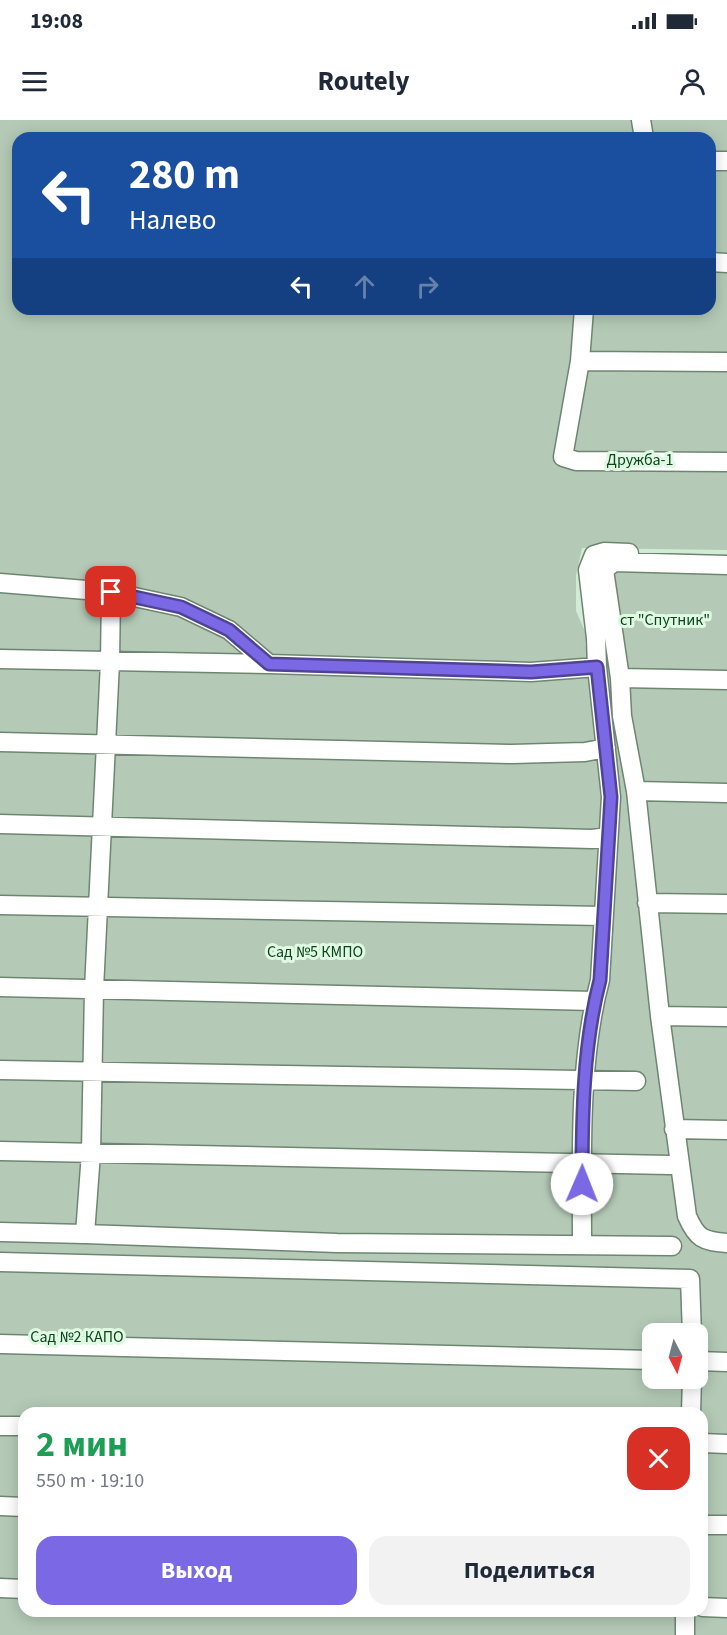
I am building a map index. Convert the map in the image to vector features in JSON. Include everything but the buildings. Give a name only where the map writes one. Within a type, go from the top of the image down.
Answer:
[{"type":"street","points":[[584,315],[580,361],[563,457],[576,461],[727,462]]},
{"type":"street","points":[[580,361],[727,362]]},
{"type":"street","points":[[582,1244],[584,1081],[594,1001],[600,980],[611,797],[588,570],[594,555],[604,552],[727,555]]},
{"type":"street","points":[[727,565],[614,562],[604,570],[620,678],[622,716],[636,791],[660,1016],[687,1216],[692,1228],[700,1238],[727,1243]]},
{"type":"street","points":[[0,583],[111,592],[181,607],[229,630],[269,664]]},
{"type":"street","points":[[85,1234],[91,1153],[94,989],[103,826],[111,592]]},
{"type":"street","points":[[0,659],[531,672],[597,667]]},
{"type":"street","points":[[620,678],[727,680]]},
{"type":"street","points":[[0,742],[512,754],[585,752],[606,748]]},
{"type":"street","points":[[636,791],[727,793]]},
{"type":"street","points":[[0,824],[592,839],[608,837]]},
{"type":"street","points":[[647,903],[727,904]]},
{"type":"street","points":[[0,905],[603,916]]},
{"type":"street","points":[[0,987],[594,1001]]},
{"type":"street","points":[[660,1016],[727,1017]]},
{"type":"street","points":[[0,1070],[636,1081]]},
{"type":"street","points":[[674,1129],[727,1130]]},
{"type":"street","points":[[0,1151],[669,1165]]},
{"type":"street","points":[[0,1232],[337,1243],[672,1246]]},
{"type":"street","points":[[0,1262],[690,1279],[692,1323]]},
{"type":"street","points":[[0,1344],[642,1360]]},
{"type":"street","points":[[708,1361],[727,1362]]},
{"type":"street","points":[[691,1407],[692,1389]]},
{"type":"street","points":[[0,1426],[18,1426]]},
{"type":"street","points":[[708,1443],[727,1444]]},
{"type":"street","points":[[0,1506],[18,1507]]},
{"type":"street","points":[[708,1525],[727,1525]]},
{"type":"street","points":[[0,1588],[18,1589]]},
{"type":"street","points":[[708,1607],[727,1608]]},
{"type":"street","points":[[685,1617],[685,1635]]},
{"type":"green space","points":[[0,120],[727,120],[727,550],[582,548],[576,575],[576,611],[587,636],[585,645],[606,648],[598,567],[727,559],[727,1635],[0,1635]]},
{"type":"route","points":[[111,592],[181,607],[229,630],[269,664],[531,672],[597,667],[611,797],[600,980],[594,1001],[584,1081],[582,1184]]},
{"type":"park label","name":"Дружба-1","points":[[640,460]]},
{"type":"park label","name":"ст \"Спутник\"","points":[[665,620]]},
{"type":"park label","name":"Сад №5 КМПО","points":[[315,952]]},
{"type":"park label","name":"Сад №2 КАПО","points":[[77,1337]]}]
